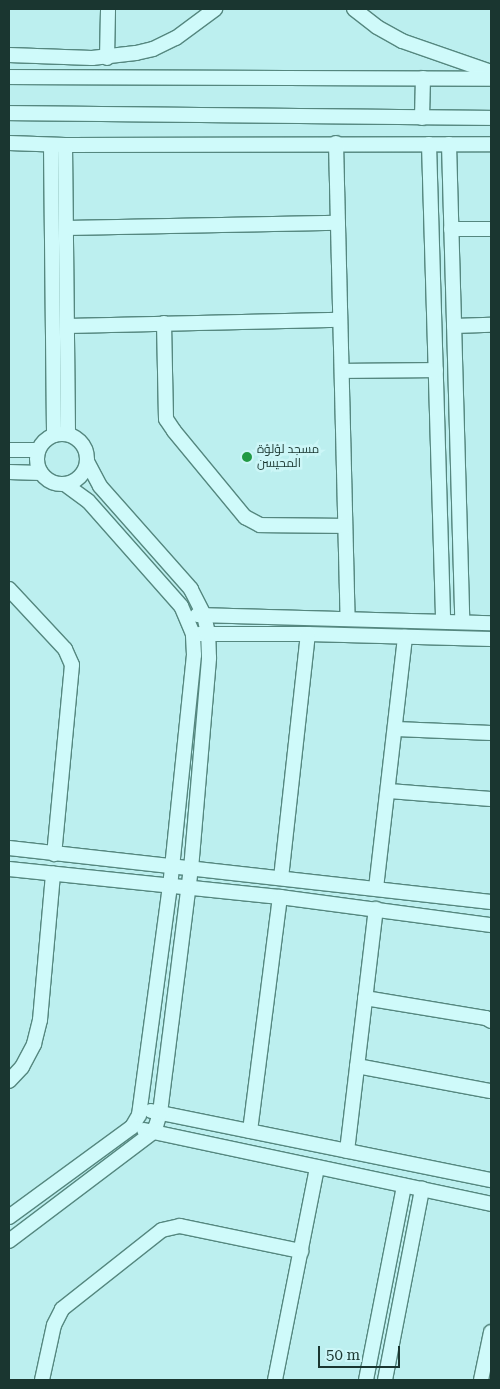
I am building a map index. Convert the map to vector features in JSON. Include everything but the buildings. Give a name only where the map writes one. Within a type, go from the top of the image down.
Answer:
[{"type":"street","points":[[107,58],[108,9]]},
{"type":"street","points":[[9,55],[107,58],[153,49],[176,38],[215,9]]},
{"type":"street","points":[[354,9],[391,36],[427,51],[491,72]]},
{"type":"street","points":[[9,76],[491,78]]},
{"type":"street","points":[[422,118],[423,78]]},
{"type":"street","points":[[9,113],[491,118]]},
{"type":"street","points":[[9,143],[51,145],[491,144]]},
{"type":"street","points":[[336,143],[348,619]]},
{"type":"street","points":[[430,144],[443,621]]},
{"type":"street","points":[[449,144],[462,622]]},
{"type":"street","points":[[51,145],[54,435]]},
{"type":"street","points":[[65,145],[68,434]]},
{"type":"street","points":[[66,228],[338,224]]},
{"type":"street","points":[[452,229],[491,229]]},
{"type":"street","points":[[67,326],[340,320]]},
{"type":"street","points":[[164,323],[166,419],[245,517],[260,525],[345,526]]},
{"type":"street","points":[[454,326],[491,325]]},
{"type":"street","points":[[342,371],[436,370]]},
{"type":"street","points":[[9,1241],[153,1132],[160,1112],[191,868],[209,658],[208,633],[204,615],[190,589],[100,486],[87,462],[86,449],[82,443],[68,434],[54,435],[44,441],[38,450],[36,460],[41,473],[51,482],[65,484],[77,480],[87,462]]},
{"type":"street","points":[[9,450],[38,450]]},
{"type":"street","points":[[9,472],[41,473]]},
{"type":"street","points":[[9,1218],[132,1127],[141,1109],[173,866],[194,655],[193,634],[186,615],[175,598],[88,501],[65,484]]},
{"type":"street","points":[[9,589],[65,649],[72,665],[54,854]]},
{"type":"street","points":[[186,615],[491,623]]},
{"type":"street","points":[[193,634],[308,634],[491,639]]},
{"type":"street","points":[[281,878],[308,634]]},
{"type":"street","points":[[376,888],[389,791],[405,636]]},
{"type":"street","points":[[396,729],[491,733]]},
{"type":"street","points":[[389,791],[491,799]]},
{"type":"street","points":[[9,848],[491,902]]},
{"type":"street","points":[[9,869],[280,897],[491,925]]},
{"type":"street","points":[[9,1081],[22,1066],[34,1044],[40,1020],[53,874]]},
{"type":"street","points":[[250,1131],[280,897]]},
{"type":"street","points":[[347,1151],[376,909]]},
{"type":"street","points":[[365,998],[486,1018],[491,1021]]},
{"type":"street","points":[[357,1066],[491,1091]]},
{"type":"street","points":[[141,1109],[491,1180]]},
{"type":"street","points":[[132,1127],[491,1204]]},
{"type":"street","points":[[274,1380],[318,1167]]},
{"type":"street","points":[[366,1380],[404,1186]]},
{"type":"street","points":[[385,1380],[422,1190]]},
{"type":"street","points":[[42,1380],[54,1326],[62,1309],[162,1230],[180,1226],[301,1251]]},
{"type":"street","points":[[481,1380],[491,1332]]},
{"type":"place","name":"مسجد لؤلؤة المحيسن","points":[[247,457]]}]
